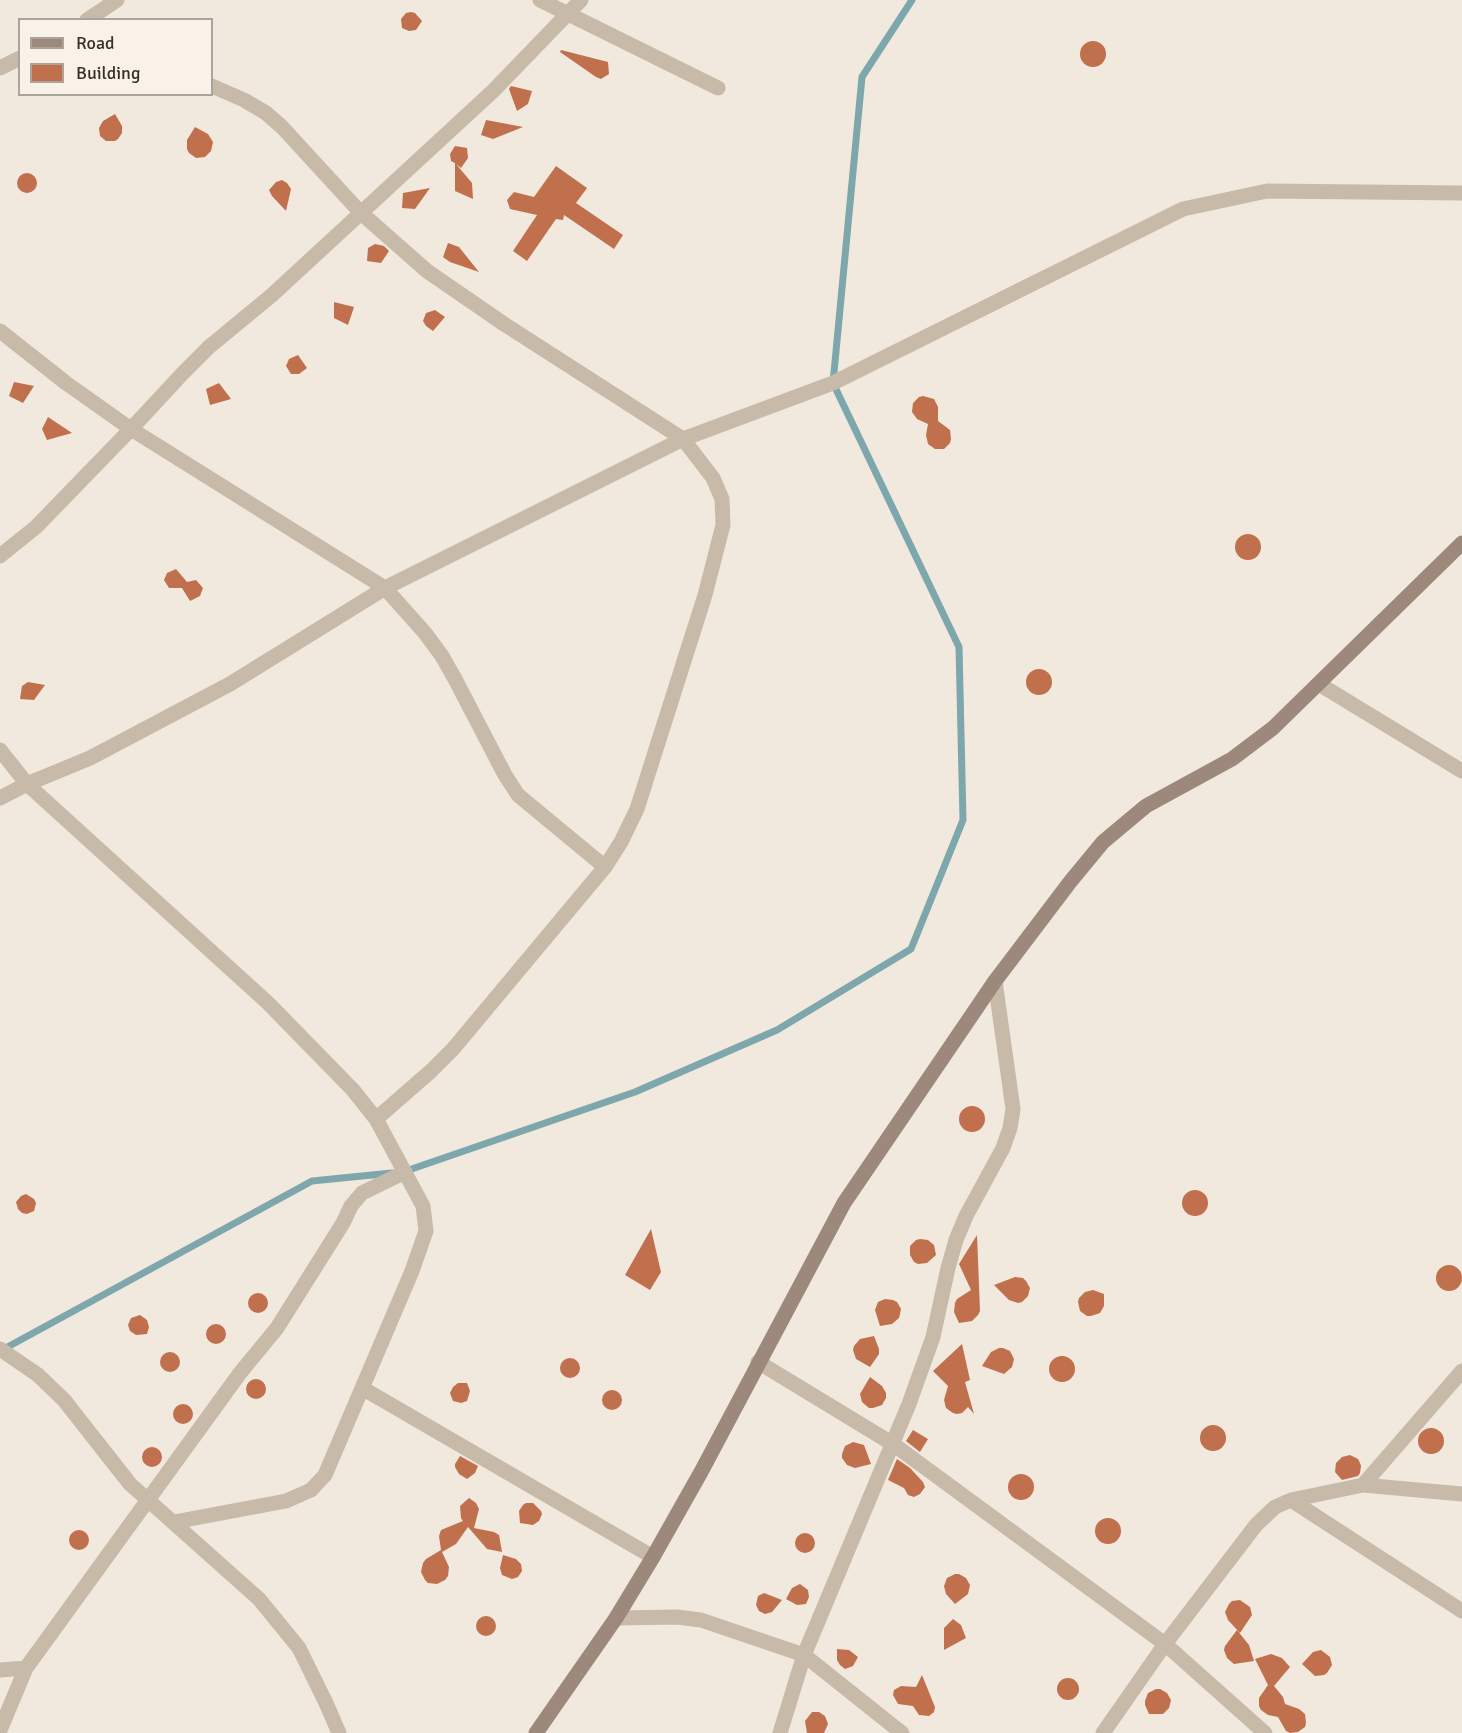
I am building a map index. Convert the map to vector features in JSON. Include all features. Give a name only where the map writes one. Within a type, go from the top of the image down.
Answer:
[{"type":"main road","points":[[536,1733],[616,1618],[653,1557],[701,1472],[844,1203],[995,981],[1070,882],[1103,842],[1146,806],[1232,759],[1273,728],[1462,543]]},
{"type":"street","points":[[90,18],[117,0]]},
{"type":"street","points":[[540,0],[718,88]]},
{"type":"street","points":[[0,556],[36,527],[209,347],[272,295],[493,91],[581,0]]},
{"type":"street","points":[[0,69],[18,59]]},
{"type":"street","points":[[213,86],[266,113],[282,127],[360,212],[427,271],[683,439],[713,478],[722,499],[723,525],[705,595],[637,809],[621,842],[605,867],[453,1049],[376,1119]]},
{"type":"street","points":[[0,798],[27,784],[90,758],[230,684],[385,588],[683,439],[833,383],[1183,209],[1267,191],[1462,192]]},
{"type":"street","points":[[0,331],[66,383],[131,429],[385,588],[442,656],[505,776],[518,795],[605,867]]},
{"type":"street","points":[[1319,684],[1462,771]]},
{"type":"street","points":[[0,750],[27,784],[268,1003],[353,1090],[376,1119],[423,1206],[426,1231],[412,1270],[325,1475],[311,1490],[286,1501],[174,1522]]},
{"type":"street","points":[[780,1733],[804,1655],[893,1444],[933,1337],[956,1240],[966,1216],[1003,1148],[1010,1128],[1013,1109],[995,981]]},
{"type":"street","points":[[0,1730],[26,1668],[240,1373],[277,1328],[343,1223],[351,1206],[362,1194],[405,1172]]},
{"type":"street","points":[[0,1349],[38,1376],[64,1400],[119,1472],[259,1599],[299,1648],[339,1733]]},
{"type":"street","points":[[758,1362],[893,1444],[1165,1644],[1265,1733]]},
{"type":"street","points":[[1363,1485],[1462,1371]]},
{"type":"street","points":[[363,1388],[653,1557]]},
{"type":"street","points":[[1103,1733],[1165,1644],[1256,1526],[1275,1507],[1291,1500],[1363,1485],[1462,1494]]},
{"type":"street","points":[[1291,1500],[1462,1611]]},
{"type":"street","points":[[616,1618],[677,1617],[701,1620],[804,1655],[902,1733]]},
{"type":"street","points":[[0,1670],[26,1668]]},
{"type":"building","points":[[411,12],[422,21],[416,30],[409,31],[402,28],[401,19],[406,13]]},
{"type":"building","points":[[1093,41],[1102,45],[1106,54],[1102,63],[1093,67],[1084,63],[1080,54],[1084,45]]},
{"type":"building","points":[[561,50],[608,62],[609,74],[601,79],[596,77],[560,52]]},
{"type":"building","points":[[511,86],[532,91],[528,104],[517,111],[509,89]]},
{"type":"building","points":[[115,114],[122,126],[122,133],[115,141],[106,141],[100,136],[99,128],[103,121]]},
{"type":"building","points":[[486,120],[523,127],[493,139],[481,135]]},
{"type":"building","points":[[195,127],[208,134],[213,142],[211,151],[205,157],[196,158],[187,149],[187,140]]},
{"type":"building","points":[[455,146],[467,148],[468,158],[461,168],[456,164],[472,183],[473,199],[455,191],[455,163],[451,161],[450,154]]},
{"type":"building","points":[[556,166],[587,188],[576,203],[623,235],[614,249],[564,215],[563,220],[556,219],[527,261],[513,251],[537,215],[510,209],[507,200],[514,192],[534,197]]},
{"type":"building","points":[[27,173],[34,176],[37,183],[34,190],[27,193],[20,190],[17,183],[20,176]]},
{"type":"building","points":[[282,180],[291,189],[286,211],[269,190],[276,182]]},
{"type":"building","points":[[430,188],[415,209],[402,208],[403,193]]},
{"type":"building","points":[[448,243],[459,247],[479,272],[450,262],[443,257]]},
{"type":"building","points":[[375,244],[384,246],[389,251],[381,263],[367,261],[368,248]]},
{"type":"building","points":[[334,302],[354,307],[348,325],[334,318]]},
{"type":"building","points":[[435,310],[445,317],[433,331],[423,321],[426,313]]},
{"type":"building","points":[[298,355],[307,368],[299,374],[291,374],[286,366],[289,359]]},
{"type":"building","points":[[14,382],[34,386],[23,403],[9,396]]},
{"type":"building","points":[[219,383],[231,399],[210,405],[206,389]]},
{"type":"building","points":[[923,396],[934,399],[938,407],[938,421],[950,430],[950,443],[944,449],[935,449],[928,444],[926,435],[928,424],[917,419],[912,412],[913,403]]},
{"type":"building","points":[[48,417],[72,433],[47,440],[42,429]]},
{"type":"building","points":[[1248,534],[1257,538],[1261,547],[1257,556],[1248,560],[1239,556],[1235,547],[1239,538]]},
{"type":"building","points":[[176,569],[187,582],[196,580],[203,588],[200,596],[190,601],[182,588],[169,588],[164,580],[167,573]]},
{"type":"building","points":[[1039,669],[1048,673],[1052,682],[1048,691],[1039,695],[1030,691],[1026,682],[1030,673]]},
{"type":"building","points":[[28,682],[45,685],[34,700],[20,699],[22,686]]},
{"type":"building","points":[[972,1106],[981,1110],[985,1119],[981,1128],[972,1132],[963,1128],[959,1119],[963,1110]]},
{"type":"building","points":[[1195,1190],[1204,1194],[1208,1203],[1204,1212],[1195,1216],[1186,1212],[1182,1203],[1186,1194]]},
{"type":"building","points":[[26,1194],[36,1203],[34,1211],[27,1214],[18,1209],[16,1202]]},
{"type":"building","points":[[651,1229],[661,1272],[650,1290],[625,1275]]},
{"type":"building","points":[[977,1235],[980,1311],[972,1321],[959,1323],[954,1312],[955,1303],[957,1299],[971,1290],[959,1264]]},
{"type":"building","points":[[920,1239],[928,1240],[934,1245],[936,1255],[927,1263],[918,1264],[910,1255],[910,1246]]},
{"type":"building","points":[[1449,1265],[1458,1269],[1462,1278],[1458,1287],[1449,1291],[1440,1287],[1436,1278],[1440,1269]]},
{"type":"building","points":[[1015,1277],[1023,1278],[1030,1288],[1028,1296],[1018,1303],[1009,1300],[994,1285]]},
{"type":"building","points":[[1093,1290],[1104,1294],[1104,1306],[1100,1313],[1087,1316],[1080,1311],[1078,1302],[1085,1292]]},
{"type":"building","points":[[258,1293],[265,1296],[268,1303],[265,1310],[258,1313],[251,1310],[248,1303],[251,1296]]},
{"type":"building","points":[[885,1299],[897,1302],[901,1309],[899,1318],[892,1324],[880,1326],[875,1310],[878,1302]]},
{"type":"building","points":[[140,1315],[147,1320],[149,1327],[147,1334],[136,1335],[130,1331],[128,1325],[131,1318]]},
{"type":"building","points":[[216,1324],[223,1327],[226,1334],[223,1341],[216,1344],[209,1341],[206,1334],[209,1327]]},
{"type":"building","points":[[874,1336],[879,1354],[870,1367],[856,1359],[853,1350],[860,1339]]},
{"type":"building","points":[[962,1344],[970,1380],[965,1382],[974,1414],[968,1407],[962,1413],[957,1414],[946,1408],[944,1400],[948,1386],[933,1371]]},
{"type":"building","points":[[999,1348],[1010,1351],[1014,1359],[1012,1367],[1004,1374],[982,1366],[991,1352]]},
{"type":"building","points":[[170,1352],[177,1355],[180,1362],[177,1369],[170,1372],[163,1369],[160,1362],[163,1355]]},
{"type":"building","points":[[1062,1356],[1071,1360],[1075,1369],[1071,1378],[1062,1382],[1053,1378],[1049,1369],[1053,1360]]},
{"type":"building","points":[[566,1358],[574,1358],[580,1364],[580,1372],[574,1378],[566,1378],[560,1372],[560,1364]]},
{"type":"building","points":[[870,1377],[882,1386],[886,1393],[882,1405],[873,1408],[869,1408],[862,1402],[860,1394]]},
{"type":"building","points":[[256,1379],[263,1382],[266,1389],[263,1396],[256,1399],[249,1396],[246,1389],[249,1382]]},
{"type":"building","points":[[458,1383],[467,1383],[470,1391],[467,1401],[461,1403],[453,1401],[450,1393]]},
{"type":"building","points":[[612,1390],[619,1393],[622,1400],[619,1407],[612,1410],[605,1407],[602,1400],[605,1393]]},
{"type":"building","points":[[183,1404],[190,1407],[193,1414],[190,1421],[183,1424],[176,1421],[173,1414],[176,1407]]},
{"type":"building","points":[[1213,1425],[1222,1429],[1226,1438],[1222,1447],[1213,1451],[1204,1447],[1200,1438],[1204,1429]]},
{"type":"building","points":[[1431,1428],[1440,1432],[1444,1441],[1440,1450],[1431,1454],[1422,1450],[1418,1441],[1422,1432]]},
{"type":"building","points":[[913,1430],[928,1439],[920,1452],[906,1441]]},
{"type":"building","points":[[853,1442],[864,1445],[871,1464],[855,1468],[847,1465],[842,1454],[845,1446]]},
{"type":"building","points":[[152,1447],[159,1450],[162,1457],[159,1464],[152,1467],[145,1464],[142,1457],[145,1450]]},
{"type":"building","points":[[1350,1455],[1358,1459],[1361,1466],[1360,1473],[1358,1476],[1342,1480],[1335,1472],[1336,1463],[1342,1457]]},
{"type":"building","points":[[460,1456],[478,1466],[475,1473],[467,1479],[459,1474],[455,1467]]},
{"type":"building","points":[[897,1459],[910,1468],[923,1482],[925,1487],[920,1494],[914,1497],[908,1495],[904,1488],[888,1480]]},
{"type":"building","points":[[1021,1474],[1030,1478],[1034,1487],[1030,1496],[1021,1500],[1012,1496],[1008,1487],[1012,1478]]},
{"type":"building","points":[[469,1498],[476,1503],[479,1509],[474,1528],[499,1535],[502,1552],[487,1549],[468,1527],[456,1544],[442,1552],[449,1567],[448,1576],[437,1584],[428,1583],[421,1572],[423,1563],[441,1550],[439,1536],[441,1530],[463,1521],[460,1506]]},
{"type":"building","points":[[526,1503],[533,1503],[542,1514],[539,1521],[533,1525],[520,1523],[519,1511]]},
{"type":"building","points":[[1108,1518],[1117,1522],[1121,1531],[1117,1540],[1108,1544],[1099,1540],[1095,1531],[1099,1522]]},
{"type":"building","points":[[79,1530],[86,1533],[89,1540],[86,1547],[79,1550],[72,1547],[69,1540],[72,1533]]},
{"type":"building","points":[[805,1533],[812,1536],[815,1543],[812,1550],[805,1553],[798,1550],[795,1543],[798,1536]]},
{"type":"building","points":[[503,1555],[516,1559],[521,1564],[522,1571],[518,1577],[512,1579],[502,1575],[500,1568]]},
{"type":"building","points":[[955,1574],[966,1578],[970,1585],[968,1594],[955,1604],[946,1594],[944,1586],[947,1578]]},
{"type":"building","points":[[800,1584],[808,1590],[809,1597],[806,1604],[797,1605],[786,1599],[792,1588]]},
{"type":"building","points":[[764,1593],[782,1600],[772,1612],[765,1614],[759,1611],[756,1605],[758,1596]]},
{"type":"building","points":[[1240,1600],[1250,1607],[1252,1615],[1240,1633],[1228,1620],[1225,1612],[1232,1601]]},
{"type":"building","points":[[486,1616],[493,1619],[496,1626],[493,1633],[486,1636],[479,1633],[476,1626],[479,1619]]},
{"type":"building","points":[[953,1619],[961,1625],[966,1638],[944,1650],[944,1628]]},
{"type":"building","points":[[1237,1630],[1249,1645],[1254,1661],[1234,1664],[1227,1658],[1225,1646]]},
{"type":"building","points":[[837,1649],[849,1650],[858,1657],[853,1666],[845,1669],[840,1665],[837,1660]]},
{"type":"building","points":[[1321,1650],[1330,1657],[1332,1665],[1324,1675],[1315,1676],[1302,1664],[1313,1652]]},
{"type":"building","points":[[1271,1654],[1282,1658],[1290,1667],[1274,1686],[1283,1697],[1285,1704],[1305,1714],[1305,1727],[1298,1732],[1286,1731],[1278,1717],[1268,1715],[1259,1706],[1259,1698],[1268,1685],[1255,1659]]},
{"type":"building","points":[[922,1675],[935,1707],[934,1712],[929,1716],[919,1715],[913,1706],[898,1704],[893,1695],[894,1690],[901,1686],[916,1687]]},
{"type":"building","points":[[1068,1678],[1076,1681],[1079,1689],[1076,1697],[1068,1700],[1060,1697],[1057,1689],[1060,1681]]},
{"type":"building","points":[[1156,1689],[1167,1693],[1171,1700],[1169,1708],[1163,1714],[1149,1714],[1145,1701],[1148,1693]]},
{"type":"building","points":[[812,1712],[819,1712],[825,1716],[828,1724],[824,1733],[807,1733],[805,1721]]},
{"type":"waterway","points":[[403,1172],[635,1092],[777,1030],[911,949],[963,820],[959,647],[833,383],[862,77],[912,0]]},
{"type":"waterway","points":[[2,1350],[312,1181],[392,1173]]}]
